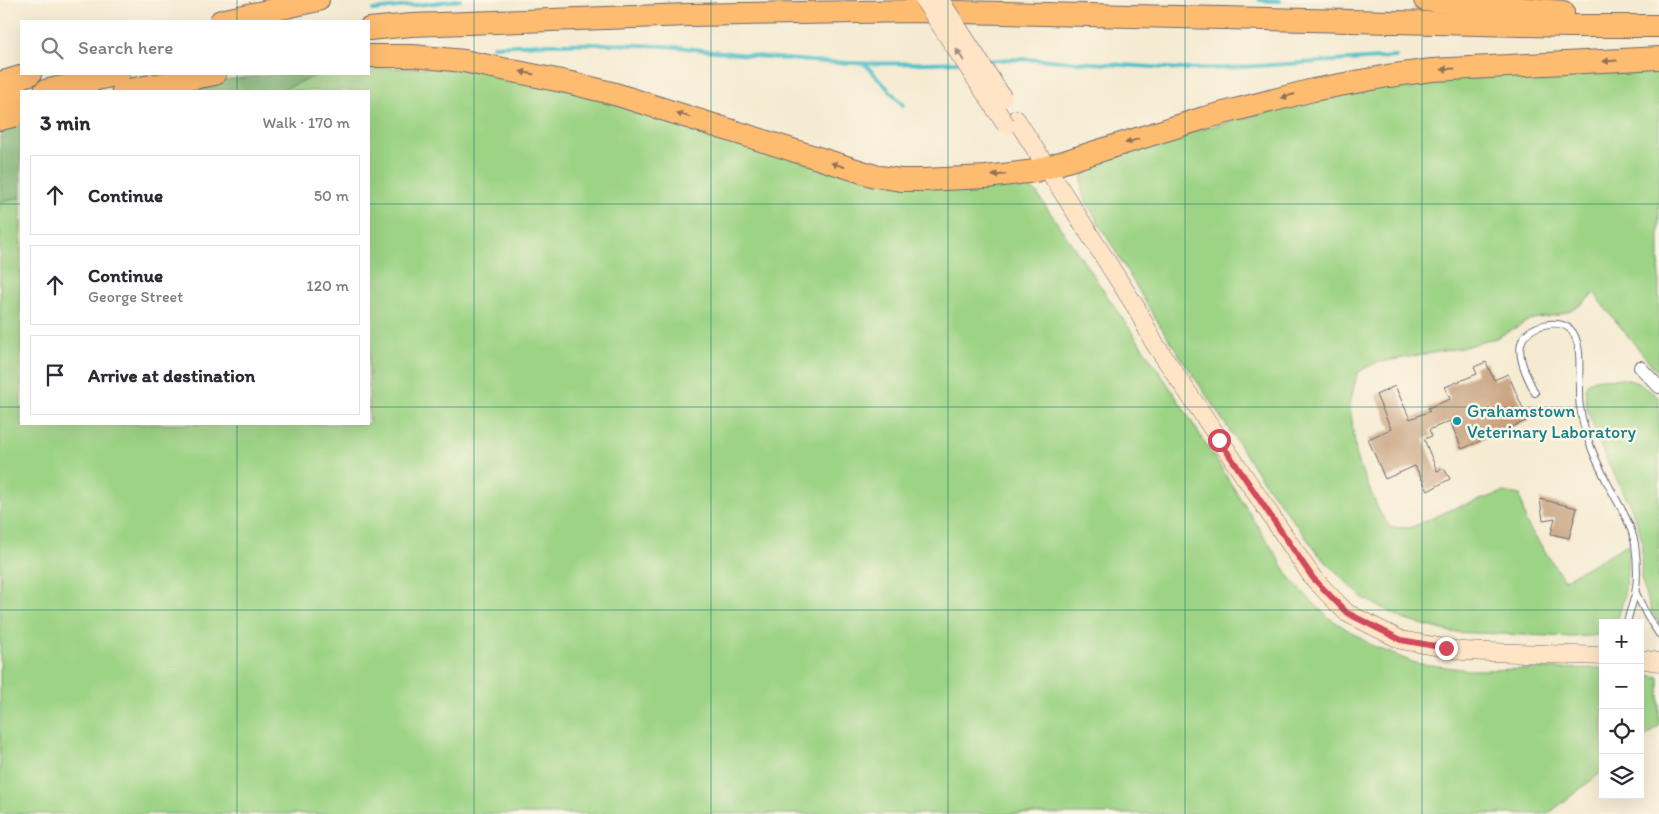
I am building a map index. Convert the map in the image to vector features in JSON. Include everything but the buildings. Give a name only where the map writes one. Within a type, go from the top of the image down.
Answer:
[{"type":"highway","points":[[226,20],[318,0]]},
{"type":"highway","points":[[1425,0],[1659,20]]},
{"type":"highway","points":[[370,29],[411,25],[689,15],[916,11],[1659,26]]},
{"type":"highway","points":[[370,56],[413,56],[464,61],[571,83],[615,94],[875,176],[902,180],[986,177],[1041,170],[1204,118],[1313,90],[1388,76],[1432,70],[1659,58]]},
{"type":"highway","points":[[0,83],[27,75]]},
{"type":"highway","points":[[49,90],[115,75]]},
{"type":"highway","points":[[128,90],[210,75]]},
{"type":"highway","points":[[0,102],[20,97]]},
{"type":"highway","points":[[0,119],[20,114]]},
{"type":"main road","points":[[924,0],[1011,122]]},
{"type":"main road","points":[[940,0],[1011,122],[1041,170],[1137,309],[1153,341],[1274,523],[1313,578],[1347,613],[1401,640],[1462,650],[1599,656]]},
{"type":"main road","points":[[1644,660],[1659,662]]},
{"type":"street","points":[[1640,368],[1659,387]]},
{"type":"lane","points":[[1535,393],[1522,366],[1521,345],[1525,335],[1531,329],[1550,323],[1561,325],[1570,330],[1578,347],[1578,395],[1582,419],[1595,459],[1632,532],[1635,545],[1636,593],[1628,619]]},
{"type":"lane","points":[[1636,593],[1647,616],[1659,634]]},
{"type":"green space","points":[[1659,64],[1659,374],[1600,302],[1595,293],[1578,307],[1558,315],[1532,319],[1496,338],[1461,348],[1375,363],[1357,373],[1350,406],[1357,460],[1380,513],[1390,527],[1410,528],[1455,508],[1504,492],[1520,495],[1526,523],[1564,580],[1628,544],[1626,584],[1619,614],[1617,619],[1599,619],[1599,635],[1572,637],[1451,632],[1405,620],[1361,597],[1320,556],[1261,478],[1155,318],[1082,192],[1082,179],[1085,170],[1101,160],[1153,142],[1334,94],[1432,78]]},
{"type":"green space","points":[[370,68],[450,68],[533,78],[817,166],[1029,185],[1036,192],[1173,392],[1293,582],[1329,618],[1373,646],[1415,663],[1469,670],[1599,668],[1599,774],[1548,814],[0,814],[0,203],[20,197],[20,425],[370,425],[370,90],[281,90],[318,75],[370,75]]},
{"type":"green space","points":[[268,75],[318,75],[281,90],[173,90],[230,79]]},
{"type":"green space","points":[[20,125],[20,197],[0,203],[0,130]]},
{"type":"green space","points":[[1595,379],[1630,380],[1643,386],[1659,398],[1659,625],[1647,600],[1641,577],[1642,540],[1638,526],[1631,507],[1604,455],[1587,409],[1585,388],[1589,382]]},
{"type":"green space","points":[[1644,675],[1659,677],[1659,726],[1644,738]]},
{"type":"waterway","points":[[373,10],[460,0]]},
{"type":"waterway","points":[[1259,0],[1280,1]]},
{"type":"waterway","points":[[493,46],[557,44],[642,45],[830,62],[894,64],[958,62]]},
{"type":"waterway","points":[[985,61],[1013,59],[1048,60],[1182,69],[1396,57]]},
{"type":"waterway","points":[[864,63],[903,105]]},
{"type":"place","name":"Grahamstown Veterinary Laboratory","points":[[1457,421]]},
{"type":"route","points":[[1219,440],[1313,578],[1347,613],[1401,640],[1446,648]]}]
